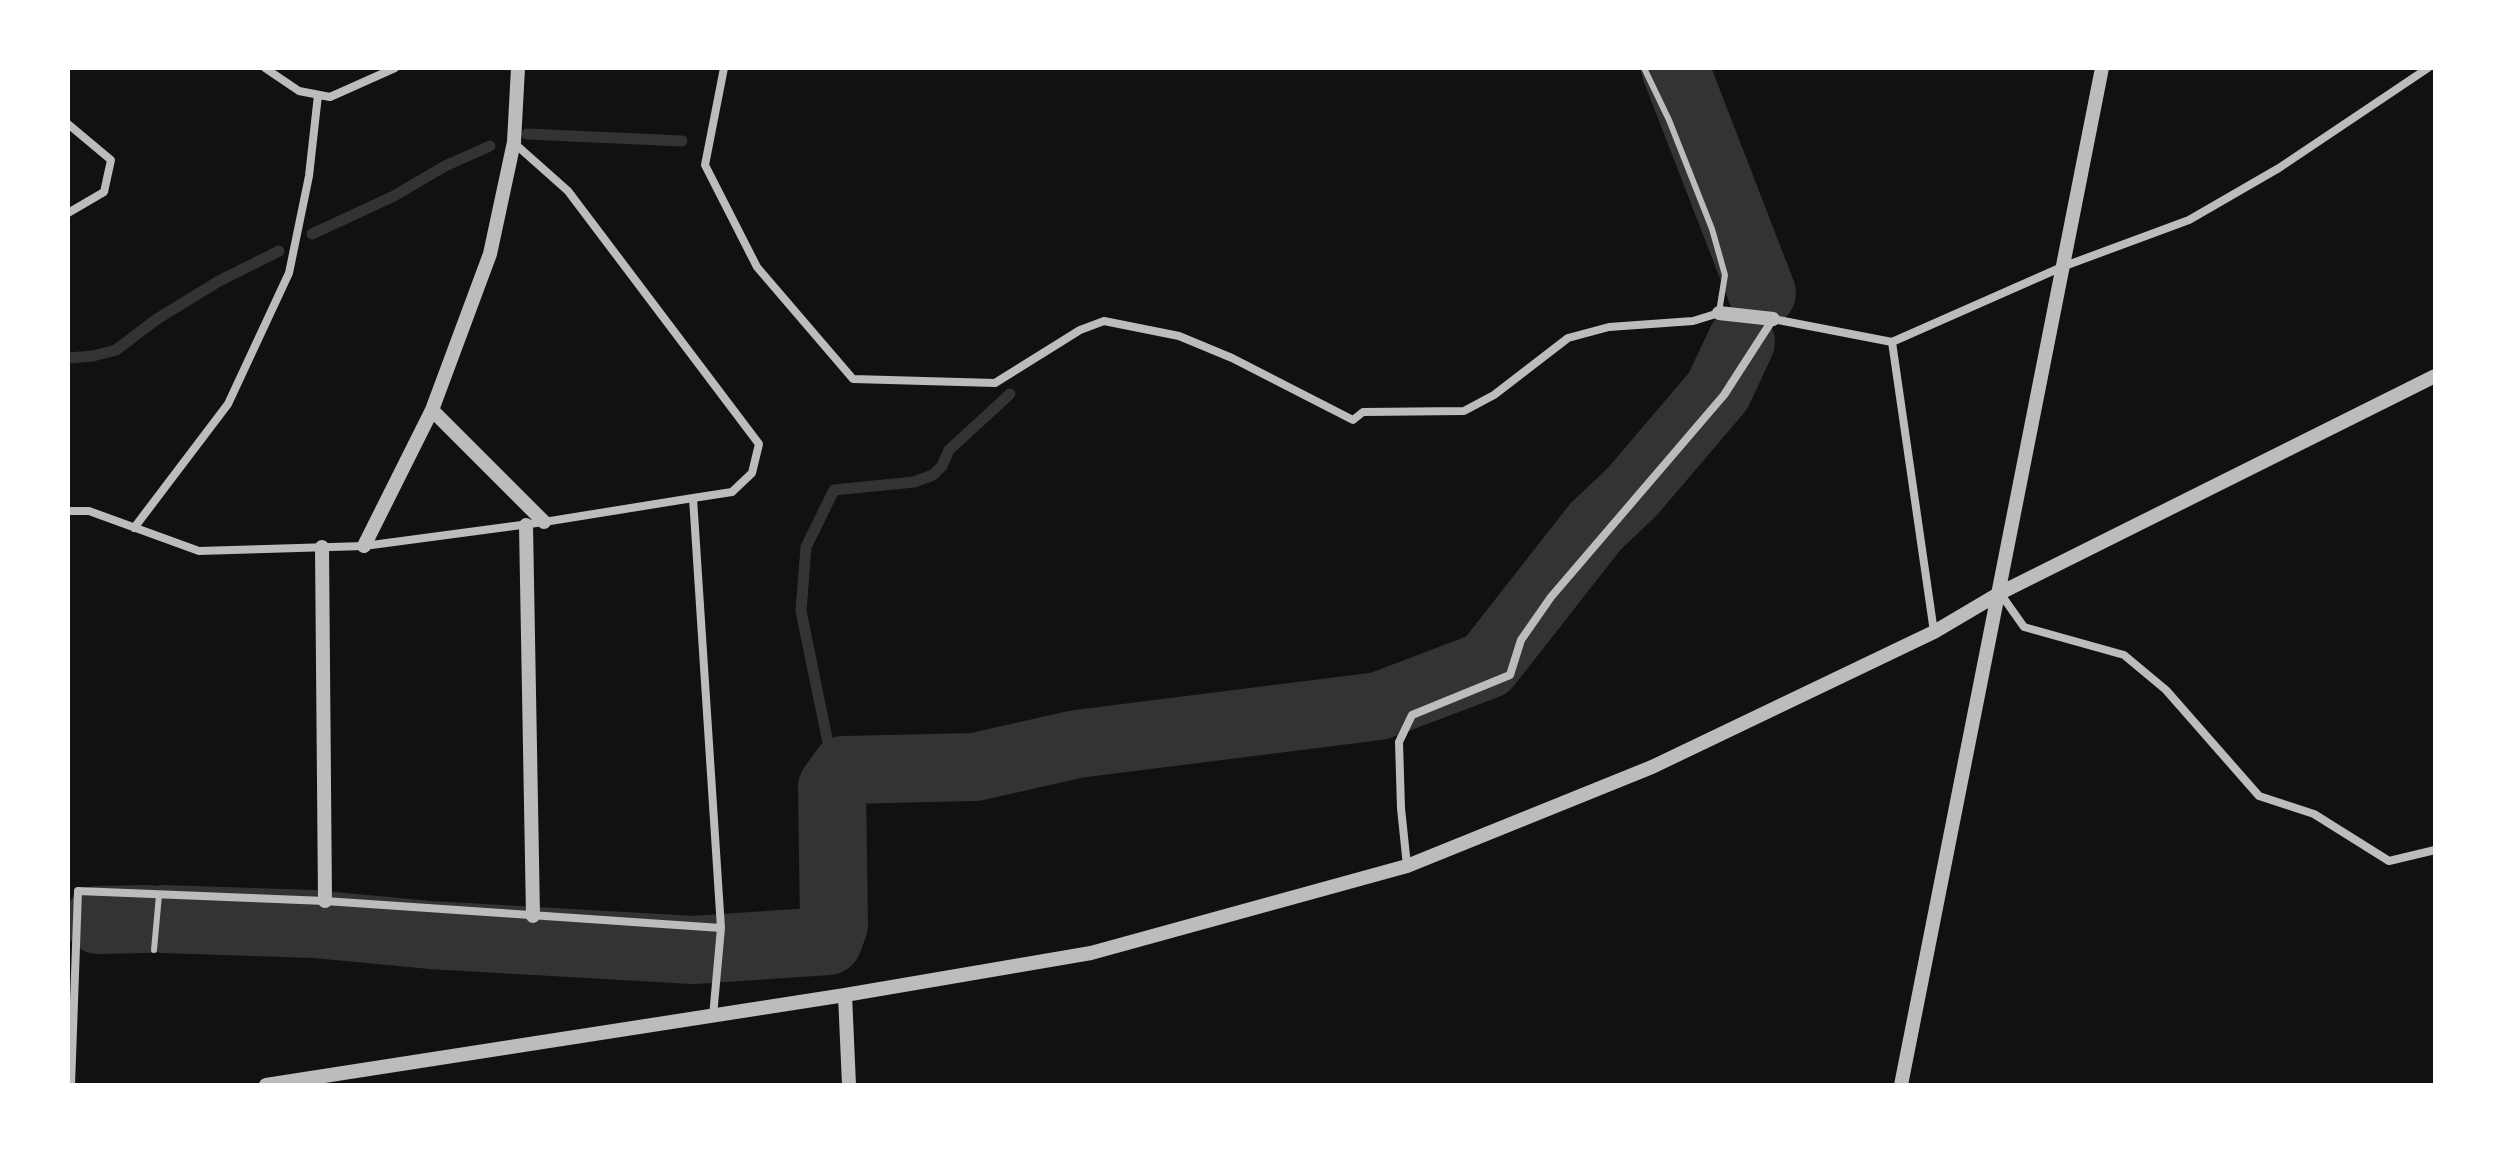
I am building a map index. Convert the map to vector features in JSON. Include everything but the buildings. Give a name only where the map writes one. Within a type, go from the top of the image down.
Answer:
[{"type":"street","points":[[265,68],[299,91],[330,97],[395,68]]},
{"type":"street","points":[[364,546],[432,410],[490,254],[514,137],[518,68]]},
{"type":"street","points":[[724,68],[705,165],[757,267],[853,379],[995,383],[1080,330],[1104,321],[1179,336],[1232,358],[1353,420],[1363,412],[1464,411],[1494,395],[1568,338],[1609,327],[1693,321],[1719,313],[1773,319],[1892,342],[2062,267],[2189,220],[2279,168],[2428,68]]},
{"type":"street","points":[[1901,1085],[2102,68]]},
{"type":"street","points":[[134,528],[228,404],[289,273],[309,176],[318,95]]},
{"type":"street","points":[[68,124],[111,160],[104,192],[68,213]]},
{"type":"street","points":[[68,511],[89,511],[199,551],[364,546],[526,525],[732,492],[752,473],[759,444],[568,191],[514,137]]},
{"type":"street","points":[[1407,866],[1399,742],[1412,715],[1510,675],[1521,640],[1551,597],[1724,395],[1773,319]]},
{"type":"street","points":[[1892,342],[1934,632]]},
{"type":"street","points":[[266,1085],[845,995],[1091,953],[1407,866],[1652,767],[1934,632],[2000,593],[2435,376]]},
{"type":"street","points":[[432,410],[544,522]]},
{"type":"street","points":[[693,498],[720,931],[713,1016]]},
{"type":"street","points":[[526,525],[533,916]]},
{"type":"street","points":[[322,547],[325,901]]},
{"type":"street","points":[[2000,593],[2024,627],[2124,655],[2166,690],[2259,796],[2314,814],[2389,861],[2434,853]]},
{"type":"street","points":[[71,1085],[78,891],[325,901],[720,931]]},
{"type":"street","points":[[845,995],[849,1085]]},
{"type":"lane","points":[[1644,68],[1669,120],[1712,229],[1725,275],[1719,313]]},
{"type":"lane","points":[[154,950],[159,895]]},
{"type":"waterway","points":[[1675,68],[1762,293]]},
{"type":"waterway","points":[[527,134],[682,141]]},
{"type":"waterway","points":[[312,234],[490,146]]},
{"type":"waterway","points":[[68,358],[116,350],[157,319],[219,281],[279,251]]},
{"type":"waterway","points":[[163,919],[314,924],[430,935],[693,950],[828,941],[834,925],[832,787],[844,770],[975,767],[1077,744],[1379,706],[1487,665],[1596,526],[1632,492],[1718,391],[1741,342]]},
{"type":"waterway","points":[[844,770],[830,753],[801,611],[806,547],[834,490],[914,482],[933,475],[942,466],[949,450],[1010,394]]},
{"type":"waterway","points":[[98,920],[147,919]]}]
